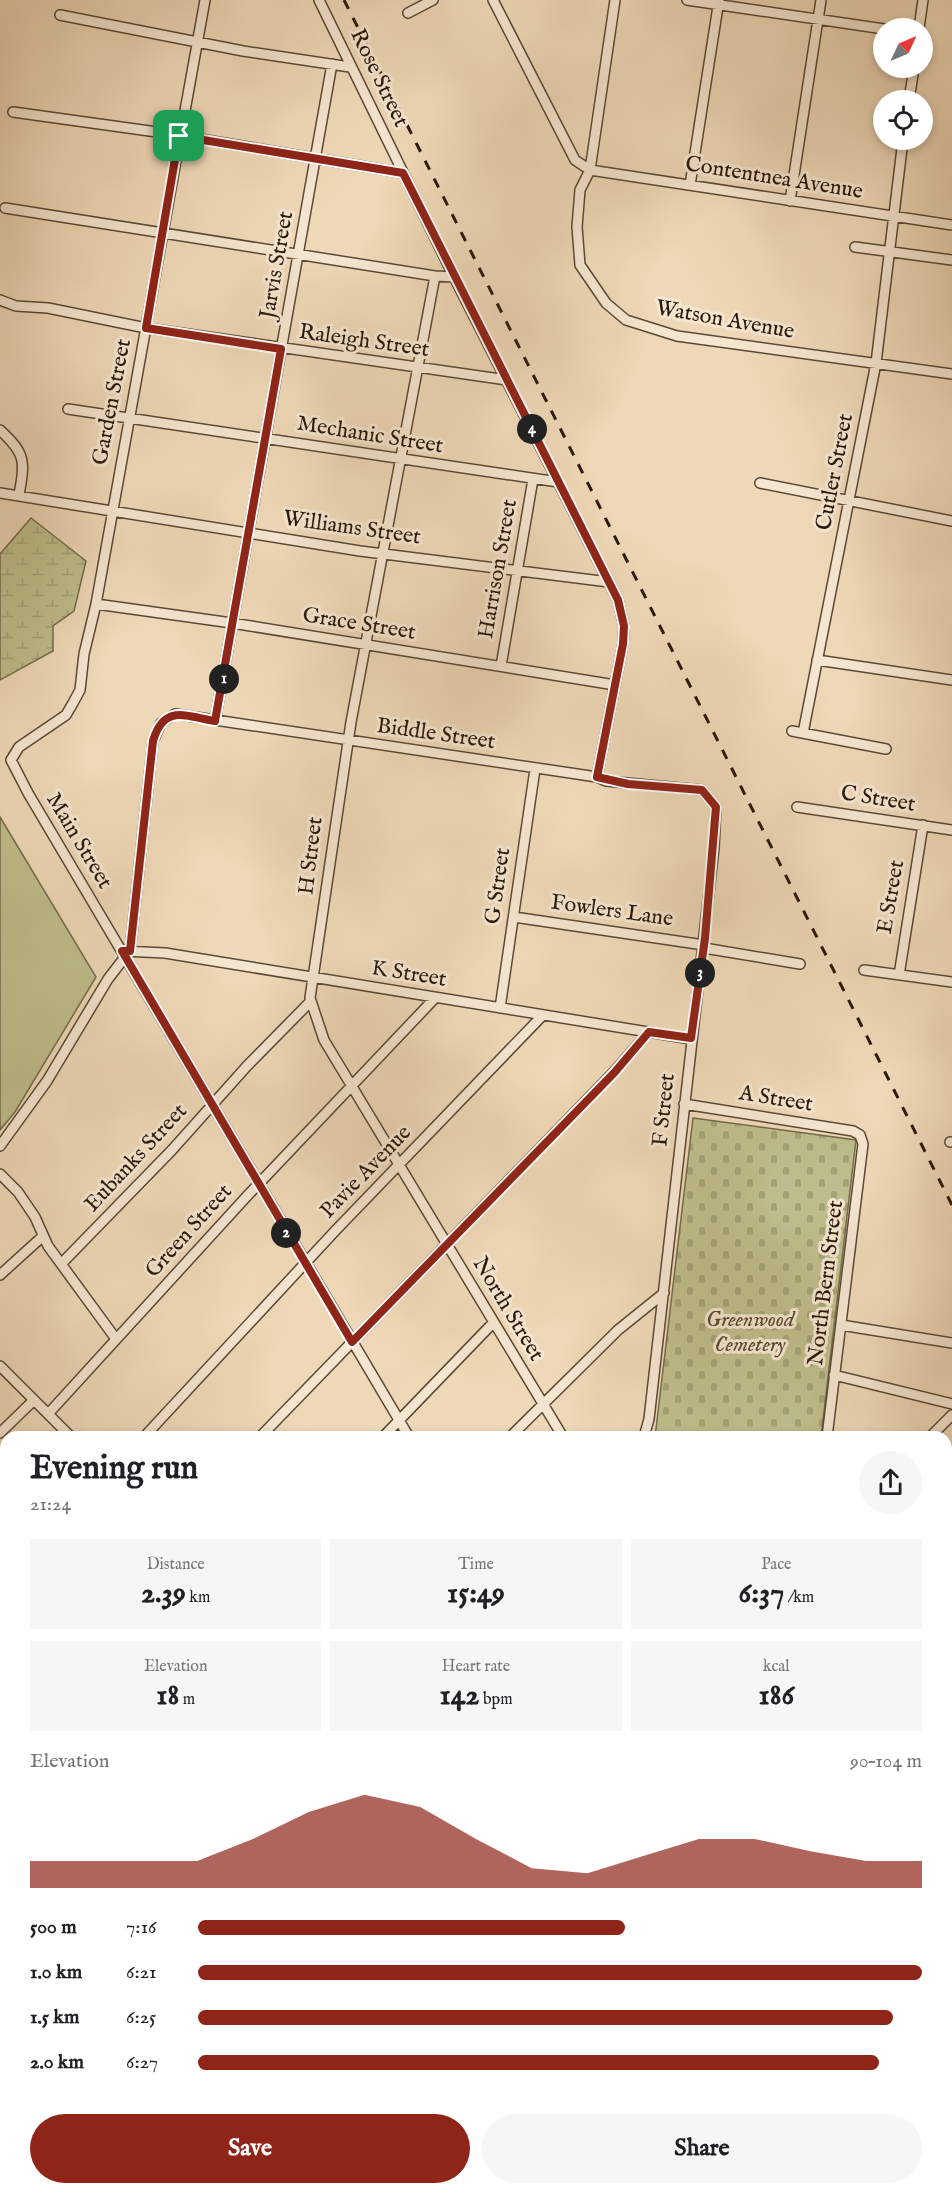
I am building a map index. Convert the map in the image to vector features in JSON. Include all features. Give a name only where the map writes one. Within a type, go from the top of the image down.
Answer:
[{"type":"street","name":"Garden Street","points":[[11,760],[20,747],[66,715],[80,690],[84,654],[96,604],[205,0]]},
{"type":"street","name":"Rose Street","points":[[319,0],[454,277],[618,600],[624,626],[597,777]]},
{"type":"street","points":[[408,13],[433,0]]},
{"type":"street","points":[[493,0],[575,160],[590,170]]},
{"type":"street","name":"Watson Avenue","points":[[615,0],[590,170],[580,190],[577,227],[580,265],[606,303],[626,320],[677,336],[952,374]]},
{"type":"street","points":[[687,0],[873,28]]},
{"type":"street","points":[[790,201],[820,0]]},
{"type":"street","points":[[920,18],[923,0]]},
{"type":"street","points":[[690,185],[719,3]]},
{"type":"street","points":[[60,15],[197,42],[350,67]]},
{"type":"street","name":"Jarvis Street","points":[[215,721],[332,64]]},
{"type":"street","points":[[13,112],[179,136],[403,173]]},
{"type":"street","name":"Cutler Street","points":[[803,733],[876,363],[902,150]]},
{"type":"street","name":"Contentnea Avenue","points":[[590,170],[952,225]]},
{"type":"street","points":[[4,208],[435,276],[454,277]]},
{"type":"street","points":[[855,247],[952,260]]},
{"type":"street","name":"H Street","points":[[314,977],[339,789],[435,276]]},
{"type":"street","name":"Raleigh Street","points":[[0,300],[16,306],[40,308],[146,328],[417,369],[507,380]]},
{"type":"street","name":"Mechanic Street","points":[[69,409],[558,482]]},
{"type":"street","points":[[0,430],[22,455],[24,469],[19,495]]},
{"type":"street","name":"Harrison Street","points":[[501,666],[533,479]]},
{"type":"street","points":[[760,483],[952,521]]},
{"type":"street","name":"Williams Street","points":[[0,492],[111,512],[384,554],[609,582]]},
{"type":"street","name":"Grace Street","points":[[96,604],[232,623],[615,685]]},
{"type":"street","points":[[817,660],[952,680]]},
{"type":"street","name":"Biddle Street","points":[[125,953],[153,741],[156,729],[165,718],[175,714],[597,777],[628,784],[702,790]]},
{"type":"street","points":[[792,731],[886,749]]},
{"type":"street","name":"Main Street","points":[[11,760],[28,793],[125,953],[258,1185],[405,1431]]},
{"type":"street","name":"G Street","points":[[500,1008],[534,769]]},
{"type":"street","name":"F Street","points":[[647,1431],[691,1038],[704,947],[716,818],[716,807],[702,790]]},
{"type":"street","name":"C Street","points":[[798,807],[952,830]]},
{"type":"street","name":"E Street","points":[[898,975],[923,825]]},
{"type":"street","name":"Fowlers Lane","points":[[514,917],[800,964]]},
{"type":"street","name":"K Street","points":[[125,953],[165,952],[435,998],[691,1038]]},
{"type":"street","points":[[0,1146],[47,1081],[125,953]]},
{"type":"street","points":[[864,970],[952,982]]},
{"type":"street","name":"North Street","points":[[314,977],[311,1001],[319,1030],[401,1163],[447,1245],[559,1431]]},
{"type":"street","name":"Green Street","points":[[48,1414],[258,1185],[435,998]]},
{"type":"street","name":"Eubanks Street","points":[[62,1263],[172,1150],[311,1001]]},
{"type":"street","name":"Pavie Avenue","points":[[150,1431],[543,1015]]},
{"type":"street","points":[[266,1431],[614,1073],[649,1032]]},
{"type":"street","name":"A Street","points":[[684,1104],[853,1131],[860,1135]]},
{"type":"street","name":"North Bern Street","points":[[828,1431],[863,1144],[860,1135]]},
{"type":"street","points":[[0,1174],[18,1192],[35,1217],[43,1236],[116,1339]]},
{"type":"street","points":[[0,1275],[43,1236]]},
{"type":"street","points":[[516,1431],[618,1330],[664,1293]]},
{"type":"street","points":[[389,1431],[494,1323]]},
{"type":"street","points":[[841,1325],[952,1343]]},
{"type":"street","points":[[0,1366],[65,1431]]},
{"type":"street","points":[[834,1375],[952,1404]]},
{"type":"street","points":[[2,1431],[34,1400]]},
{"type":"street","points":[[936,1431],[952,1415]]},
{"type":"green space","points":[[31,518],[86,561],[74,611],[53,626],[53,651],[0,680],[0,554]]},
{"type":"green space","points":[[0,817],[96,977],[15,1112],[0,1130]]},
{"type":"green space","name":"Greenwood Cemetery","points":[[693,1118],[856,1140],[822,1431],[656,1431]]},
{"type":"railway","points":[[344,0],[952,1205]]},
{"type":"route","points":[[179,136],[403,173],[621,609],[624,626],[623,644],[597,777],[606,781],[628,784],[702,790],[716,807],[705,938],[691,1038],[649,1032],[614,1073],[352,1342],[122,951],[130,951],[156,729],[165,718],[175,714],[215,721],[221,698],[281,349],[146,328],[179,136]]}]
